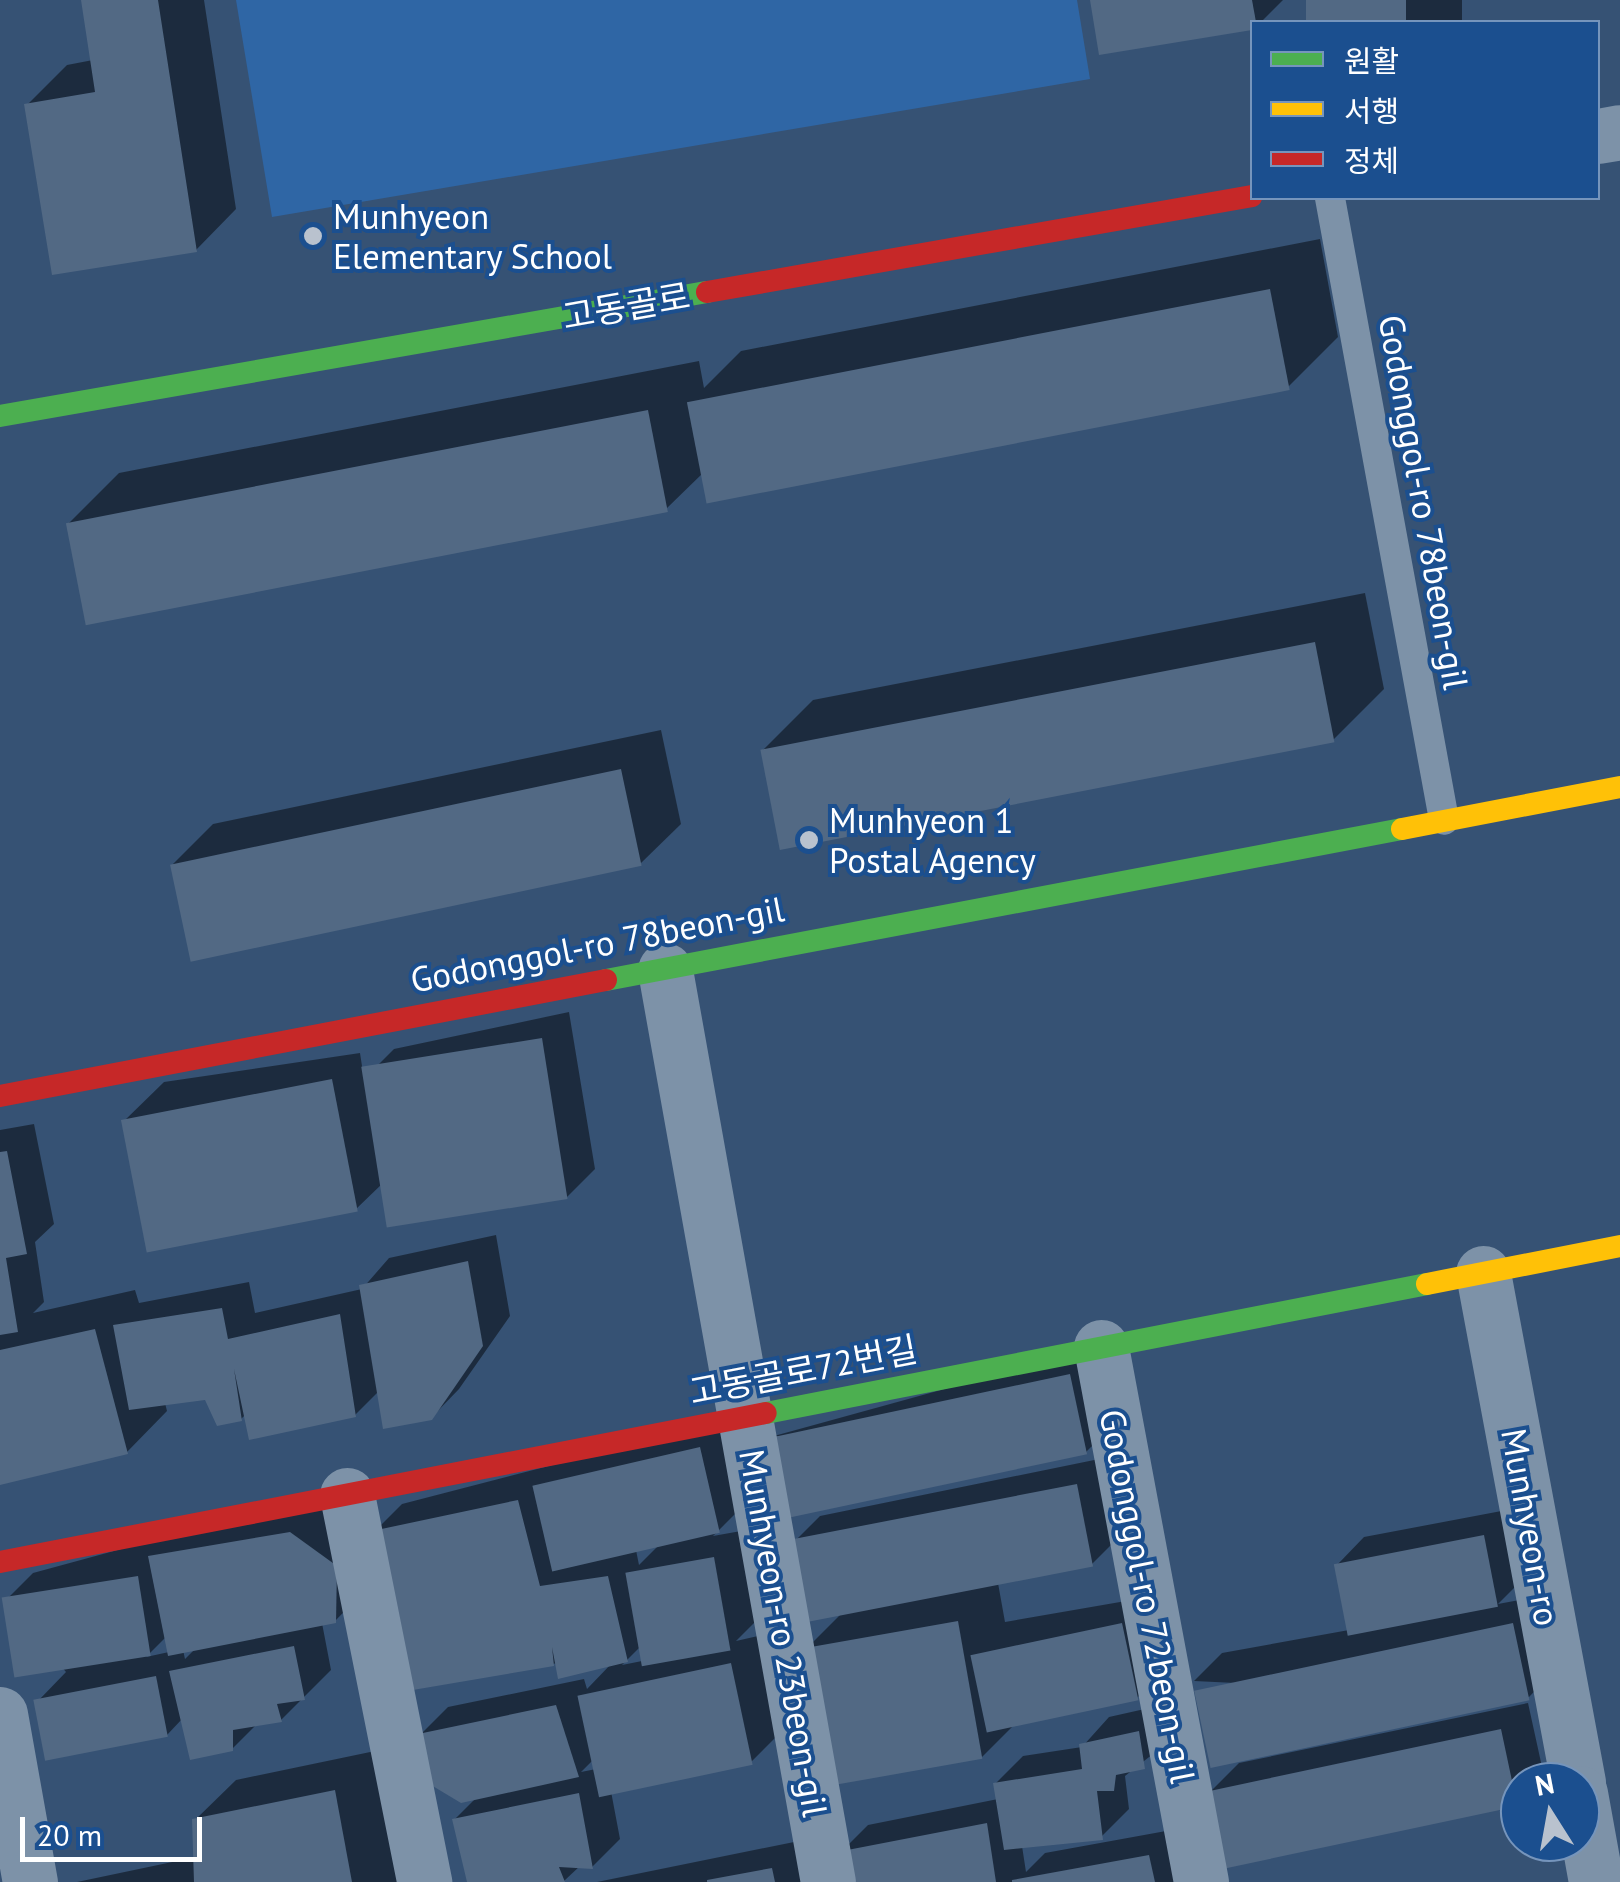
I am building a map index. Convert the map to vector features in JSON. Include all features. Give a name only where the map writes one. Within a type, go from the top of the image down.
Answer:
[{"type":"street","name":"고동골로","points":[[0,416],[1250,196]]},
{"type":"street","name":"Godonggol-ro 78beon-gil","points":[[0,1096],[1620,787]]},
{"type":"street","name":"Munhyeon-ro 23beon-gil","points":[[665,970],[828,1882]]},
{"type":"street","name":"고동골로72번길","points":[[0,1562],[1620,1246]]},
{"type":"street","name":"Munhyeon-ro","points":[[1484,1272],[1574,1762]]},
{"type":"street","name":"Godonggol-ro 72beon-gil","points":[[1102,1347],[1198,1864]]},
{"type":"street","points":[[347,1494],[424,1882]]},
{"type":"street","points":[[0,1714],[30,1882]]},
{"type":"lane","name":"Godonggol-ro 78beon-gil","points":[[1330,200],[1444,820]]},
{"type":"shaded area","points":[[236,0],[1077,0],[1090,79],[272,217]]},
{"type":"building","points":[[81,0],[158,0],[197,252],[52,275],[24,104],[95,92]]},
{"type":"building","points":[[1090,0],[1252,0],[1256,20],[1250,20],[1250,30],[1099,55]]},
{"type":"building","points":[[1306,0],[1406,0],[1406,20],[1306,20]]},
{"type":"building","points":[[1270,289],[1290,390],[707,503],[687,402]]},
{"type":"building","points":[[648,410],[668,512],[86,625],[66,523]]},
{"type":"building","points":[[1315,642],[1334,742],[780,850],[760,750]]},
{"type":"building","points":[[621,769],[642,866],[191,962],[170,865]]},
{"type":"building","points":[[542,1038],[567,1199],[387,1228],[361,1067]]},
{"type":"building","points":[[332,1079],[358,1212],[147,1253],[121,1120]]},
{"type":"building","points":[[7,1151],[27,1254],[6,1258],[18,1332],[0,1335],[0,1152]]},
{"type":"building","points":[[468,1261],[483,1346],[432,1420],[383,1429],[359,1285]]},
{"type":"building","points":[[222,1308],[228,1339],[340,1314],[356,1417],[249,1440],[234,1369],[242,1421],[217,1426],[205,1400],[129,1410],[113,1325]]},
{"type":"building","points":[[95,1329],[128,1454],[0,1485],[0,1350]]},
{"type":"building","points":[[1070,1374],[1087,1454],[790,1517],[773,1437]]},
{"type":"building","points":[[700,1447],[720,1533],[552,1571],[532,1486]]},
{"type":"building","points":[[1077,1484],[1093,1566],[804,1623],[788,1540]]},
{"type":"building","points":[[518,1500],[540,1586],[608,1576],[628,1662],[558,1679],[552,1647],[554,1666],[401,1692],[372,1531]]},
{"type":"building","points":[[290,1532],[337,1566],[336,1623],[168,1656],[148,1556]]},
{"type":"building","points":[[1484,1535],[1498,1607],[1348,1636],[1334,1564]]},
{"type":"building","points":[[714,1557],[730,1651],[642,1666],[625,1573]]},
{"type":"building","points":[[138,1576],[151,1656],[14,1678],[2,1598]]},
{"type":"building","points":[[958,1621],[982,1759],[827,1786],[802,1648]]},
{"type":"building","points":[[1122,1623],[1138,1700],[987,1732],[970,1655]]},
{"type":"building","points":[[1513,1623],[1529,1700],[1211,1768],[1194,1691]]},
{"type":"building","points":[[294,1646],[305,1700],[277,1704],[282,1722],[233,1730],[233,1751],[190,1760],[169,1671]]},
{"type":"building","points":[[731,1663],[753,1765],[599,1797],[577,1696]]},
{"type":"building","points":[[156,1676],[168,1737],[45,1761],[33,1700]]},
{"type":"building","points":[[556,1705],[579,1777],[461,1803],[416,1776],[418,1734]]},
{"type":"building","points":[[1501,1729],[1508,1762],[1500,1762],[1500,1810],[1225,1868],[1209,1791]]},
{"type":"building","points":[[1139,1731],[1145,1769],[1116,1775],[1114,1791],[1097,1791],[1103,1840],[1004,1850],[993,1783],[1082,1769],[1079,1744]]},
{"type":"building","points":[[335,1790],[352,1882],[194,1882],[192,1819]]},
{"type":"building","points":[[579,1793],[593,1869],[559,1867],[565,1882],[467,1882],[452,1819]]},
{"type":"building","points":[[987,1823],[996,1882],[844,1882],[837,1852]]},
{"type":"building","points":[[1149,1855],[1155,1882],[1012,1882],[1012,1880]]},
{"type":"building","points":[[772,1868],[775,1882],[707,1882],[707,1880]]},
{"type":"traffic: fast","points":[[0,416],[707,292]]},
{"type":"traffic: fast","points":[[606,980],[1402,829]]},
{"type":"traffic: fast","points":[[766,1413],[1427,1284]]},
{"type":"traffic: slow","points":[[1402,829],[1620,787]]},
{"type":"traffic: slow","points":[[1427,1284],[1620,1246]]},
{"type":"traffic: jam","points":[[707,292],[1250,196]]},
{"type":"traffic: jam","points":[[0,1096],[606,980]]},
{"type":"traffic: jam","points":[[0,1562],[766,1413]]},
{"type":"place","name":"Munhyeon Elementary School","points":[[313,236]]},
{"type":"place","name":"Munhyeon 1 Postal Agency","points":[[809,840]]}]
